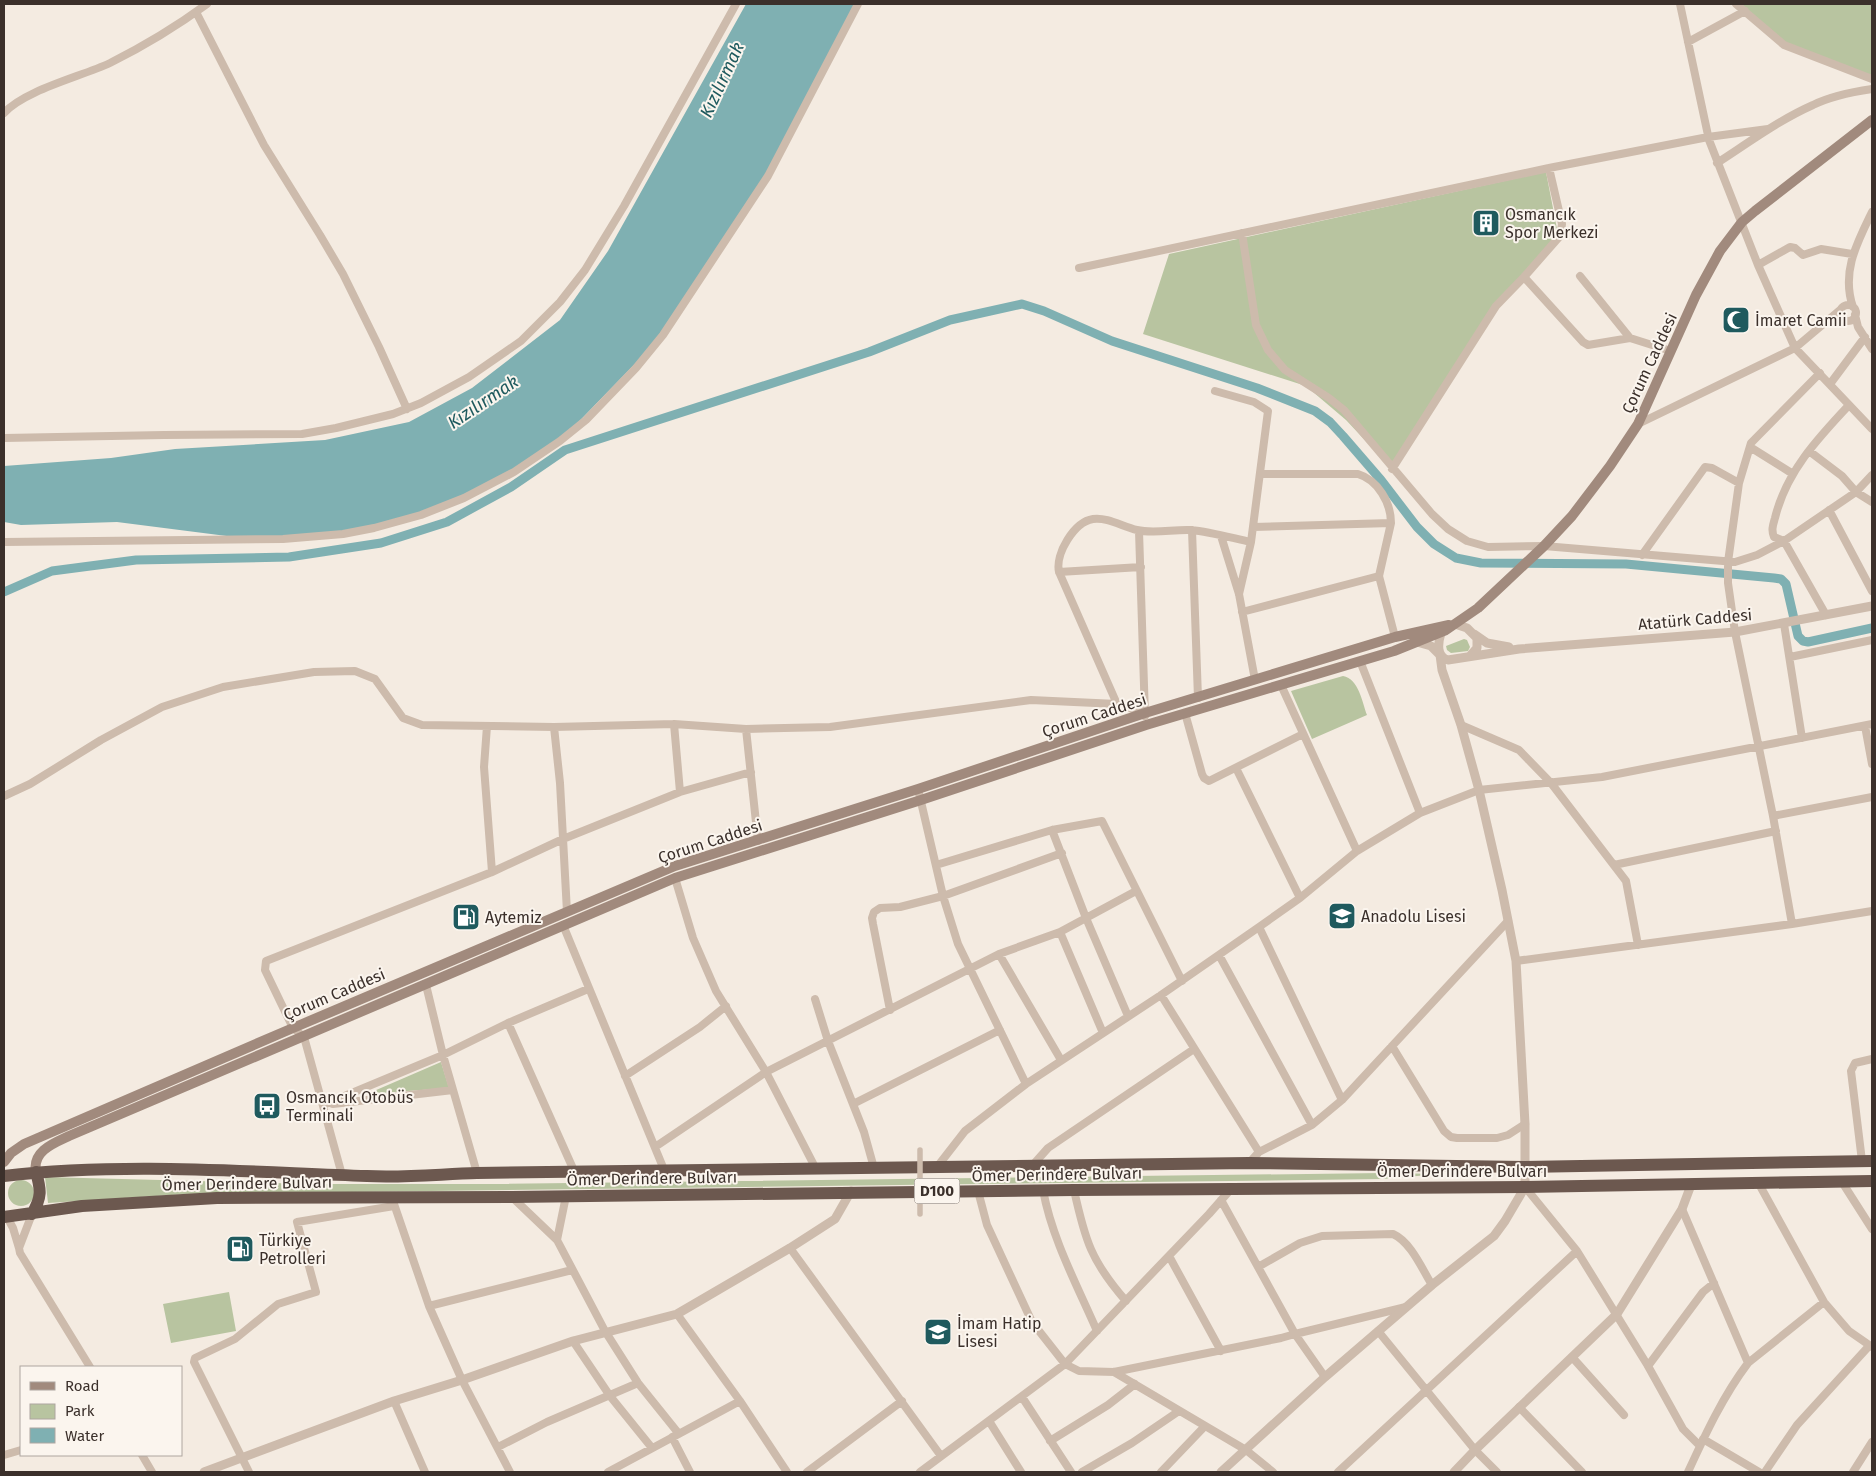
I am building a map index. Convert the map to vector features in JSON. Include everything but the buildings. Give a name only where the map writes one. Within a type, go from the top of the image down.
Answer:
[{"type":"highway","name":"Ömer Derindere Bulvarı","points":[[4,1176],[83,1169],[160,1168],[369,1176],[1249,1163],[1524,1168],[1867,1161]]},
{"type":"highway","points":[[32,1214],[38,1204],[41,1193],[36,1172]]},
{"type":"highway","name":"Ömer Derindere Bulvarı","points":[[5,1214],[32,1214],[82,1206],[134,1201],[217,1198],[393,1202],[566,1196],[1232,1188],[1524,1188],[1872,1181]]},
{"type":"main road","name":"Çorum Caddesi","points":[[36,1172],[35,1164],[37,1157],[44,1149],[57,1142],[675,878],[921,800],[1146,725],[1360,661],[1441,633],[1471,613],[1517,573],[1544,546],[1593,489],[1638,424],[1696,295],[1712,264],[1742,222],[1872,120]]},
{"type":"main road","name":"Çorum Caddesi","points":[[4,1162],[14,1150],[24,1144],[675,866],[918,790],[1144,713],[1396,637],[1455,624]]},
{"type":"street","points":[[4,113],[14,103],[30,95],[111,62],[142,46],[208,4]]},
{"type":"street","points":[[4,438],[181,434],[302,434],[362,422],[407,409],[440,393],[500,357],[521,340],[560,302],[585,270],[624,206],[736,4]]},
{"type":"street","points":[[4,542],[283,539],[343,534],[398,522],[435,510],[489,486],[522,467],[560,441],[586,420],[636,368],[664,335],[768,176],[858,4]]},
{"type":"street","points":[[1680,4],[1708,136],[1717,163],[1758,265],[1795,348],[1872,428]]},
{"type":"street","points":[[1736,4],[1784,45],[1872,79]]},
{"type":"street","points":[[1688,42],[1744,11]]},
{"type":"street","points":[[196,12],[264,145],[343,274],[407,409]]},
{"type":"street","points":[[1717,163],[1768,130],[1814,104],[1840,95],[1872,89]]},
{"type":"street","points":[[1079,268],[1708,136],[1768,130]]},
{"type":"street","points":[[1392,469],[1496,306],[1558,239],[1562,230],[1549,168]]},
{"type":"street","points":[[1872,212],[1852,254],[1849,269],[1848,311],[1872,349]]},
{"type":"street","points":[[1242,233],[1256,325],[1268,350],[1285,370],[1329,398],[1344,410],[1392,469],[1440,522],[1466,541],[1488,547],[1544,546],[1735,562],[1784,541],[1856,492],[1872,475]]},
{"type":"street","points":[[1758,265],[1790,248],[1795,248],[1804,255],[1821,249],[1852,254]]},
{"type":"street","points":[[1580,276],[1630,338]]},
{"type":"street","points":[[1524,277],[1583,342],[1588,345],[1630,338],[1671,352]]},
{"type":"street","points":[[1638,424],[1795,348],[1829,321],[1848,311]]},
{"type":"street","points":[[1830,384],[1865,338]]},
{"type":"street","points":[[1792,924],[1776,831],[1735,632],[1728,583],[1728,562],[1739,483],[1750,447],[1755,438],[1820,373]]},
{"type":"street","points":[[1215,391],[1254,402],[1268,411],[1252,542],[1239,594]]},
{"type":"street","points":[[1826,616],[1784,541],[1774,537],[1772,529],[1779,501],[1793,474],[1809,450],[1849,405]]},
{"type":"street","points":[[1750,447],[1793,474]]},
{"type":"street","points":[[1809,450],[1837,472],[1856,492],[1872,502]]},
{"type":"street","points":[[1642,555],[1704,469],[1712,468],[1739,483]]},
{"type":"street","points":[[1260,474],[1353,473],[1364,476],[1375,485],[1388,504],[1391,523],[1380,576],[1396,637]]},
{"type":"street","points":[[1829,510],[1872,591]]},
{"type":"street","points":[[1117,704],[1059,572],[1057,563],[1065,543],[1084,522],[1093,519],[1103,519],[1139,531],[1192,530],[1252,542]]},
{"type":"street","points":[[1253,526],[1391,523]]},
{"type":"street","points":[[1192,530],[1198,698]]},
{"type":"street","points":[[1139,531],[1144,713],[1146,725]]},
{"type":"street","points":[[1222,536],[1239,594],[1255,680]]},
{"type":"street","points":[[1059,572],[1141,567]]},
{"type":"street","points":[[1242,612],[1380,576]]},
{"type":"street","name":"Atatürk Caddesi","points":[[1519,649],[1735,632],[1872,606]]},
{"type":"street","points":[[1469,656],[1476,650],[1478,645],[1469,622],[1471,613]]},
{"type":"street","points":[[1455,624],[1465,626],[1481,640],[1491,644],[1519,649]]},
{"type":"street","points":[[1784,624],[1802,738]]},
{"type":"street","points":[[1221,1472],[1325,1377],[1432,1285],[1494,1236],[1505,1222],[1524,1188],[1525,1124],[1516,961],[1479,790],[1461,726],[1442,670],[1439,644],[1441,633]]},
{"type":"street","points":[[1790,657],[1872,640]]},
{"type":"street","points":[[1418,642],[1431,646],[1448,660],[1519,649]]},
{"type":"street","points":[[1442,670],[1448,660]]},
{"type":"street","points":[[1360,661],[1420,813]]},
{"type":"street","points":[[4,796],[30,784],[101,740],[162,707],[223,687],[314,672],[355,671],[375,679],[403,718],[422,725],[554,727],[674,724],[746,729],[830,727],[1032,700],[1117,704],[1144,713]]},
{"type":"street","points":[[1281,685],[1357,851]]},
{"type":"street","points":[[1185,713],[1204,778],[1209,781],[1302,734]]},
{"type":"street","points":[[674,724],[680,792]]},
{"type":"street","points":[[937,1167],[965,1132],[1026,1084],[1220,955],[1300,898],[1357,851],[1420,813],[1479,790],[1602,777],[1868,725],[1872,764]]},
{"type":"street","points":[[487,726],[484,767],[492,872]]},
{"type":"street","points":[[1461,726],[1519,750],[1552,783],[1626,881],[1638,945]]},
{"type":"street","points":[[554,727],[560,783],[567,912]]},
{"type":"street","points":[[746,729],[758,841]]},
{"type":"street","points":[[1236,768],[1300,898]]},
{"type":"street","points":[[342,1175],[304,1037],[293,1028],[265,970],[266,961],[492,872],[563,839],[680,792],[751,772]]},
{"type":"street","points":[[918,790],[943,896],[958,944],[1026,1084]]},
{"type":"street","points":[[1773,816],[1872,797]]},
{"type":"street","points":[[936,866],[1052,830],[1102,821],[1182,980]]},
{"type":"street","points":[[1052,830],[1086,918],[1128,1016]]},
{"type":"street","points":[[1614,864],[1776,831]]},
{"type":"street","points":[[890,1010],[872,918],[874,912],[880,908],[900,907],[943,896],[1062,853]]},
{"type":"street","points":[[675,878],[693,938],[716,990],[766,1072],[816,1169]]},
{"type":"street","points":[[655,1147],[766,1072],[999,954],[1060,932],[1136,891]]},
{"type":"street","points":[[1516,961],[1792,924],[1872,911]]},
{"type":"street","points":[[1249,1163],[1259,1152],[1312,1125],[1342,1100],[1508,922]]},
{"type":"street","points":[[562,925],[665,1172]]},
{"type":"street","points":[[1259,927],[1342,1100]]},
{"type":"street","points":[[1060,932],[1103,1033]]},
{"type":"street","points":[[999,954],[1061,1060]]},
{"type":"street","points":[[1220,955],[1312,1125]]},
{"type":"street","points":[[426,985],[443,1055],[477,1173]]},
{"type":"street","points":[[323,1105],[443,1055],[508,1023],[588,989]]},
{"type":"street","points":[[1161,995],[1259,1152]]},
{"type":"street","points":[[815,998],[828,1041],[864,1132],[874,1168]]},
{"type":"street","points":[[625,1076],[700,1027],[726,1006]]},
{"type":"street","points":[[508,1023],[575,1172]]},
{"type":"street","points":[[853,1104],[1000,1030]]},
{"type":"street","points":[[1392,1046],[1444,1130],[1451,1137],[1497,1138],[1513,1133],[1525,1124]]},
{"type":"street","points":[[1031,1166],[1048,1148],[1194,1049]]},
{"type":"street","points":[[1867,1161],[1851,1071],[1855,1063],[1872,1060]]},
{"type":"street","points":[[323,1105],[453,1090]]},
{"type":"street","points":[[920,1150],[920,1214]]},
{"type":"street","points":[[1842,1182],[1872,1229]]},
{"type":"street","points":[[1758,1184],[1824,1302],[1849,1331],[1871,1347],[1797,1425],[1765,1472]]},
{"type":"street","points":[[1454,1472],[1617,1314],[1682,1209],[1691,1185]]},
{"type":"street","points":[[920,1472],[1066,1364],[1232,1188]]},
{"type":"street","points":[[1524,1188],[1577,1251],[1648,1366],[1683,1429],[1701,1442],[1759,1472]]},
{"type":"street","points":[[1043,1190],[1052,1227],[1097,1331]]},
{"type":"street","points":[[1074,1190],[1082,1225],[1092,1253],[1106,1278],[1126,1301]]},
{"type":"street","points":[[978,1191],[987,1225],[1032,1322],[1066,1364],[1079,1371],[1114,1372],[1281,1338],[1406,1307]]},
{"type":"street","points":[[204,1472],[394,1401],[462,1380],[572,1341],[677,1314],[790,1248],[835,1219],[851,1192]]},
{"type":"street","points":[[557,1240],[566,1196]]},
{"type":"street","points":[[512,1197],[557,1240],[605,1331],[638,1383],[676,1436],[690,1472]]},
{"type":"street","points":[[1221,1200],[1295,1334],[1325,1377]]},
{"type":"street","points":[[249,1472],[194,1362],[195,1358],[235,1339],[278,1304],[316,1292],[297,1222],[393,1202],[429,1306],[462,1380],[510,1472]]},
{"type":"street","points":[[1682,1209],[1748,1362]]},
{"type":"street","points":[[5,1214],[13,1228],[20,1253],[89,1366]]},
{"type":"street","points":[[19,1248],[32,1214]]},
{"type":"street","points":[[1258,1267],[1300,1243],[1322,1236],[1393,1234],[1400,1237],[1406,1244],[1432,1285]]},
{"type":"street","points":[[790,1248],[941,1456]]},
{"type":"street","points":[[1338,1472],[1577,1251]]},
{"type":"street","points":[[1169,1256],[1221,1351]]},
{"type":"street","points":[[429,1306],[572,1270]]},
{"type":"street","points":[[1648,1366],[1703,1292],[1714,1283]]},
{"type":"street","points":[[1688,1472],[1701,1442],[1748,1362],[1824,1302]]},
{"type":"street","points":[[677,1314],[740,1401],[787,1472]]},
{"type":"street","points":[[1378,1332],[1428,1390],[1475,1450],[1497,1472]]},
{"type":"street","points":[[572,1341],[610,1396],[652,1448]]},
{"type":"street","points":[[1572,1357],[1624,1416]]},
{"type":"street","points":[[1114,1372],[1246,1450],[1273,1472]]},
{"type":"street","points":[[498,1447],[548,1422],[638,1383]]},
{"type":"street","points":[[1050,1441],[1108,1405],[1135,1384]]},
{"type":"street","points":[[1022,1397],[1070,1472]]},
{"type":"street","points":[[394,1401],[421,1471]]},
{"type":"street","points":[[608,1472],[740,1401]]},
{"type":"street","points":[[807,1472],[902,1401]]},
{"type":"street","points":[[1519,1407],[1582,1472]]},
{"type":"street","points":[[1082,1472],[1132,1443],[1180,1411]]},
{"type":"street","points":[[989,1421],[1021,1472]]},
{"type":"street","points":[[1161,1472],[1206,1426]]},
{"type":"street","points":[[1853,1472],[1871,1448]]},
{"type":"street","points":[[4,1455],[20,1450]]},
{"type":"street","points":[[143,1456],[152,1472]]},
{"type":"green space","points":[[1736,4],[1872,4],[1872,79],[1789,47]]},
{"type":"green space","points":[[1546,172],[1558,234],[1496,306],[1392,469],[1346,420],[1306,386],[1143,334],[1169,254]]},
{"type":"green space","points":[[1464,639],[1467,640],[1470,647],[1468,651],[1451,653],[1447,650],[1446,646]]},
{"type":"green space","points":[[1343,676],[1356,686],[1367,715],[1312,739],[1291,691]]},
{"type":"green space","points":[[441,1062],[449,1088],[367,1094]]},
{"type":"green space","points":[[1383,1173],[1440,1174],[1383,1179],[187,1194],[48,1203],[45,1177],[311,1184],[491,1184]]},
{"type":"green space","points":[[21,1180],[30,1184],[34,1193],[30,1202],[21,1206],[12,1202],[8,1193],[12,1184]]},
{"type":"green space","points":[[229,1292],[236,1331],[171,1343],[163,1304]]},
{"type":"water","name":"Kızılırmak","points":[[746,4],[858,4],[768,176],[663,335],[560,441],[464,498],[374,528],[257,540],[117,522],[21,525],[4,522],[4,466],[111,458],[175,449],[325,440],[409,422],[472,388],[560,320],[608,251]]},
{"type":"waterway","points":[[4,592],[52,571],[136,560],[289,557],[381,543],[447,522],[511,487],[565,450],[869,352],[950,320],[1022,304],[1044,311],[1112,341],[1257,388],[1315,411],[1330,422],[1343,436],[1381,480],[1417,527],[1434,544],[1456,558],[1481,563],[1626,564],[1781,579],[1786,584],[1798,636],[1803,641],[1808,642],[1872,628]]},
{"type":"place","name":"Osmancık Spor Merkezi","points":[[1486,223]]},
{"type":"place","name":"İmaret Camii","points":[[1736,320]]},
{"type":"place","name":"Anadolu Lisesi","points":[[1342,916]]},
{"type":"place","name":"Aytemiz","points":[[466,917]]},
{"type":"place","name":"Osmancık Otobüs Terminali","points":[[267,1106]]},
{"type":"place","name":"Türkiye Petrolleri","points":[[240,1249]]},
{"type":"place","name":"İmam Hatip Lisesi","points":[[938,1332]]}]
